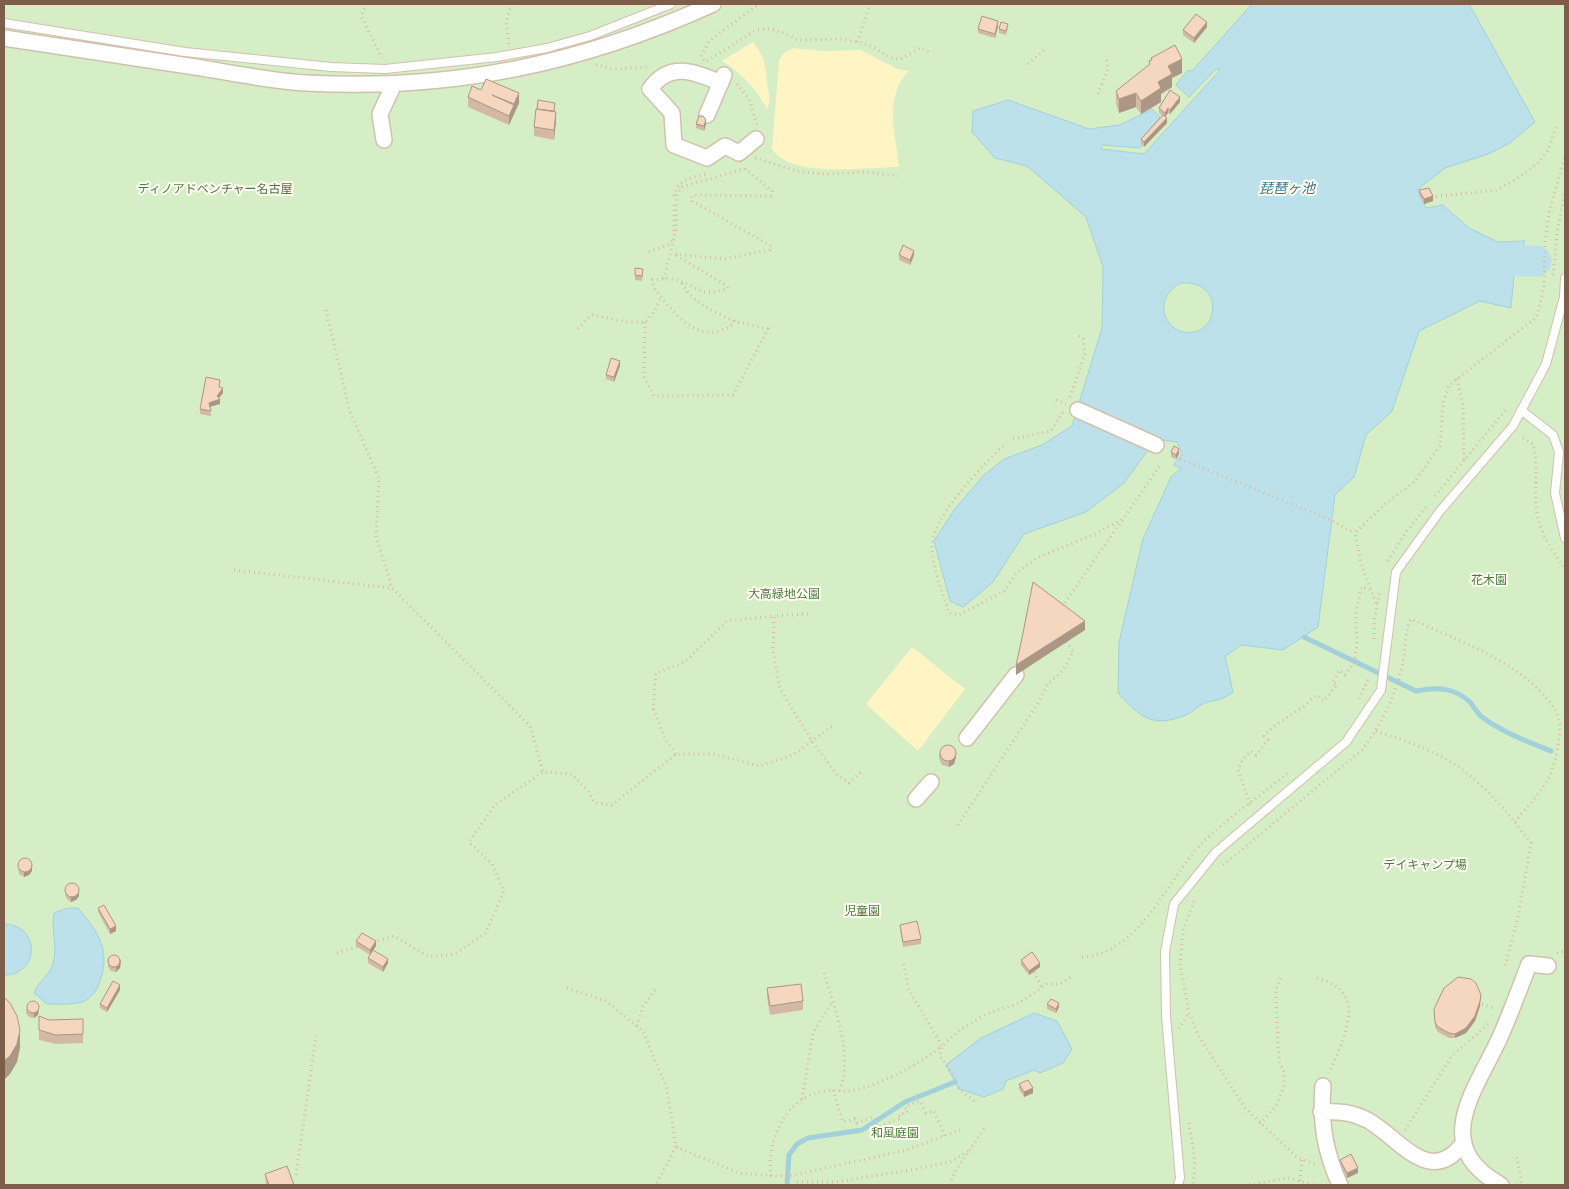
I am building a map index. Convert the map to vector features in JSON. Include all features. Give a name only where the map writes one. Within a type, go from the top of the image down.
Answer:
[{"type":"street","points":[[4,38],[305,83],[435,83],[533,67],[568,58],[628,38],[713,4]]},
{"type":"street","points":[[706,115],[723,79],[691,71],[673,73],[657,78],[650,89],[672,113],[674,145],[707,158],[725,146],[739,153],[756,139]]},
{"type":"street","points":[[384,140],[380,114],[394,84]]},
{"type":"street","points":[[1078,410],[1156,445]]},
{"type":"street","points":[[967,738],[1016,675]]},
{"type":"street","points":[[916,800],[931,782]]},
{"type":"street","points":[[1501,1185],[1479,1170],[1471,1160],[1464,1142],[1462,1118],[1501,1035],[1529,964],[1548,966]]},
{"type":"street","points":[[1323,1086],[1321,1112],[1323,1140],[1337,1179]]},
{"type":"street","points":[[1321,1112],[1353,1113],[1369,1121],[1408,1154],[1422,1159],[1434,1161],[1455,1154],[1464,1142]]},
{"type":"lane","points":[[4,23],[185,52],[331,67],[385,69],[487,58],[547,48],[590,36],[671,4]]},
{"type":"lane","points":[[1178,1185],[1180,1178],[1166,1016],[1165,952],[1174,904],[1216,852],[1346,742],[1381,690],[1396,572],[1440,511],[1513,426],[1546,364],[1564,297],[1565,278]]},
{"type":"lane","points":[[1521,410],[1552,434],[1559,452],[1555,493],[1565,538]]},
{"type":"path","points":[[367,4],[361,16],[381,58],[388,57]]},
{"type":"path","points":[[509,44],[506,22],[512,4]]},
{"type":"path","points":[[693,58],[701,56],[709,40],[759,4]]},
{"type":"path","points":[[857,42],[870,4]]},
{"type":"path","points":[[706,62],[756,30],[770,29],[785,33],[797,40],[842,39],[857,42],[871,46],[893,59],[901,58],[920,48],[929,52]]},
{"type":"path","points":[[499,46],[516,43]]},
{"type":"path","points":[[1028,64],[1045,49]]},
{"type":"path","points":[[701,56],[723,79],[734,80],[749,99],[757,120],[756,139],[750,156],[800,172],[825,174],[866,172],[898,176]]},
{"type":"path","points":[[1098,94],[1108,69],[1106,58]]},
{"type":"path","points":[[595,65],[613,69],[650,67]]},
{"type":"path","points":[[1431,197],[1496,190],[1515,180],[1537,164],[1548,150],[1557,124]]},
{"type":"path","points":[[1354,533],[1384,505],[1414,482],[1440,446],[1443,403],[1449,385],[1537,317],[1544,286],[1550,208],[1565,156]]},
{"type":"path","points":[[745,169],[747,163]]},
{"type":"path","points":[[672,253],[724,259],[770,250],[771,246],[692,201],[691,198],[693,195],[772,196],[772,191],[745,169]]},
{"type":"path","points":[[664,279],[672,253],[676,230],[676,194],[682,187],[745,169]]},
{"type":"path","points":[[649,252],[668,245],[674,237],[674,195],[677,185],[686,178],[718,173]]},
{"type":"path","points":[[1553,279],[1557,233],[1565,191]]},
{"type":"path","points":[[672,253],[728,288],[708,294],[669,278],[652,280],[654,288],[661,297],[684,321],[700,331],[714,333],[732,326],[734,321]]},
{"type":"path","points":[[661,297],[654,312],[645,322],[644,377],[654,396],[733,395],[768,329],[734,321],[696,301],[688,294],[682,283]]},
{"type":"path","points":[[326,310],[350,412],[379,478],[376,536],[392,588],[530,726],[543,772]]},
{"type":"path","points":[[578,329],[586,319],[593,315],[628,322],[645,322]]},
{"type":"path","points":[[1013,439],[1051,431],[1067,405],[1085,353],[1083,339],[1076,334]]},
{"type":"path","points":[[1457,378],[1463,405],[1464,460]]},
{"type":"path","points":[[1385,570],[1393,550],[1406,532],[1464,460],[1491,430],[1513,400]]},
{"type":"path","points":[[1523,438],[1533,444],[1536,457],[1538,519],[1546,540],[1565,568]]},
{"type":"path","points":[[1003,446],[958,495],[932,535],[932,550],[949,613],[958,615],[1004,591],[1017,572],[1037,558],[1095,534],[1123,518]]},
{"type":"path","points":[[1180,458],[1331,520],[1354,533],[1361,563],[1376,604]]},
{"type":"path","points":[[1060,611],[1161,464]]},
{"type":"path","points":[[234,570],[392,588]]},
{"type":"path","points":[[1250,804],[1238,769],[1243,759],[1252,751],[1256,755],[1268,740],[1264,736],[1273,726],[1307,705],[1316,695],[1324,701],[1337,685],[1332,682],[1340,670],[1345,675],[1354,662],[1356,653],[1356,614],[1360,587],[1372,590]]},
{"type":"path","points":[[1374,641],[1376,604],[1381,587]]},
{"type":"path","points":[[676,754],[665,739],[652,708],[656,673],[685,662],[727,621],[808,614]]},
{"type":"path","points":[[774,616],[773,650],[780,689],[812,741],[837,775],[850,783],[862,770]]},
{"type":"path","points":[[1411,619],[1490,655],[1533,682],[1558,714],[1559,742],[1551,774],[1515,822]]},
{"type":"path","points":[[958,825],[1038,703],[1047,685],[1064,669],[1073,651],[1066,642]]},
{"type":"path","points":[[1358,700],[1369,678],[1371,669]]},
{"type":"path","points":[[337,953],[394,936],[429,957],[455,954],[486,933],[504,891],[492,864],[469,842],[495,805],[543,772],[572,774],[588,790],[595,803],[612,806],[676,754],[713,754],[758,766],[793,755],[832,726]]},
{"type":"path","points":[[1219,870],[1362,750],[1376,731],[1430,751],[1460,768],[1494,798],[1531,843],[1518,917],[1505,966]]},
{"type":"path","points":[[1082,957],[1110,950],[1128,937],[1147,916],[1190,856],[1206,840],[1296,766]]},
{"type":"path","points":[[1194,899],[1183,930],[1180,965],[1189,1012],[1198,1035],[1245,1108],[1260,1124],[1296,1157],[1337,1179]]},
{"type":"path","points":[[903,961],[909,990],[942,1046],[940,1056],[952,1073],[959,1089],[974,1101]]},
{"type":"path","points":[[1034,972],[1042,988]]},
{"type":"path","points":[[824,973],[839,1022],[846,1074],[840,1091]]},
{"type":"path","points":[[1260,1124],[1276,1106],[1283,1089],[1285,1074],[1278,1061],[1276,999],[1276,989],[1282,975]]},
{"type":"path","points":[[771,1176],[769,1162],[778,1125],[808,1095],[867,1086],[890,1078],[921,1062],[986,1014],[1020,1002],[1048,984],[1060,984],[1071,977]]},
{"type":"path","points":[[1317,978],[1332,982],[1346,995],[1350,1012],[1344,1036],[1323,1086]]},
{"type":"path","points":[[568,988],[606,1000],[643,1031],[667,1089],[676,1147],[656,1185]]},
{"type":"path","points":[[637,1026],[643,1006],[656,989]]},
{"type":"path","points":[[802,1100],[813,1033],[832,1001]]},
{"type":"path","points":[[1396,1144],[1452,1056],[1495,1018]]},
{"type":"path","points":[[296,1176],[316,1036]]},
{"type":"path","points":[[833,1090],[843,1122],[855,1119],[857,1123],[873,1117],[879,1127],[901,1118],[899,1115],[908,1111],[905,1107],[920,1101],[926,1114],[934,1111],[945,1136]]},
{"type":"path","points":[[950,1185],[954,1173],[986,1126]]},
{"type":"path","points":[[676,1147],[739,1173],[771,1176],[795,1175],[906,1150],[960,1130]]},
{"type":"path","points":[[795,1175],[797,1184],[835,1182],[950,1162],[972,1149]]},
{"type":"path","points":[[1517,1158],[1522,1185]]},
{"type":"path","points":[[1300,1181],[1302,1159]]},
{"type":"path","points":[[1249,1185],[1288,1178],[1315,1185]]},
{"type":"green space","name":"大高緑地公園","points":[[4,4],[1565,4],[1565,1185],[4,1185]]},
{"type":"sand","points":[[753,42],[762,56],[765,66],[769,98],[767,109],[748,82],[722,61]]},
{"type":"sand","points":[[794,48],[823,51],[861,50],[897,69],[909,71],[901,81],[896,92],[894,104],[894,129],[899,167],[812,168],[782,158],[772,149],[779,60],[785,52]]},
{"type":"sand","points":[[912,647],[965,689],[918,751],[866,704]]},
{"type":"water","name":"琵琶ヶ池","points":[[1252,4],[1469,4],[1535,122],[1510,143],[1488,154],[1445,168],[1417,190],[1426,208],[1443,205],[1469,228],[1498,242],[1525,241],[1515,264],[1511,308],[1480,301],[1419,331],[1392,411],[1366,435],[1354,477],[1335,495],[1318,627],[1283,650],[1242,645],[1225,656],[1233,692],[1203,704],[1188,714],[1166,721],[1157,721],[1141,715],[1118,693],[1119,642],[1143,539],[1171,477],[1181,468],[1173,465],[1182,454],[1177,442],[1163,440],[1155,449],[1155,453],[1148,450],[1124,483],[1086,512],[1024,534],[993,582],[963,607],[950,601],[934,541],[954,510],[984,475],[1004,459],[1042,445],[1072,426],[1102,328],[1103,267],[1086,217],[1027,166],[995,158],[972,132],[973,111],[1008,100],[1089,129],[1120,125],[1152,109],[1160,117],[1141,140],[1143,144],[1140,148],[1102,145],[1101,149],[1144,154],[1220,70],[1216,69],[1189,97],[1176,85],[1187,71],[1193,70]],"holes":[[[1181,283],[1196,284],[1206,290],[1211,299],[1213,309],[1205,327],[1195,332],[1183,332],[1174,328],[1169,323],[1165,315],[1164,304],[1168,294],[1176,286]]]},
{"type":"water","points":[[68,908],[78,908],[98,935],[104,954],[102,974],[96,991],[85,1001],[69,1004],[47,1004],[34,993],[50,970],[54,960],[54,913]]},
{"type":"water","points":[[4,924],[16,926],[25,932],[30,941],[31,950],[30,959],[24,967],[16,973],[4,975]]},
{"type":"water","points":[[1034,1013],[1057,1021],[1072,1049],[1063,1063],[1040,1073],[1034,1070],[1006,1081],[1003,1089],[984,1097],[959,1089],[946,1065],[981,1038]]},
{"type":"building","points":[[1196,14],[1207,22],[1194,38],[1183,30]]},
{"type":"building","points":[[982,16],[998,21],[995,34],[978,29]]},
{"type":"building","points":[[1001,22],[1008,24],[1006,31],[999,29]]},
{"type":"building","points":[[1175,45],[1182,59],[1168,66],[1172,74],[1158,82],[1161,88],[1141,101],[1136,93],[1119,99],[1116,91],[1150,64],[1151,58]]},
{"type":"building","points":[[486,79],[519,93],[514,104],[492,95],[514,105],[509,116],[468,97],[472,86],[481,90]]},
{"type":"building","points":[[1170,90],[1180,97],[1170,110],[1168,108],[1165,113],[1159,108]]},
{"type":"building","points":[[538,100],[555,103],[554,111],[537,109]]},
{"type":"building","points":[[536,109],[556,112],[554,130],[534,127]]},
{"type":"building","points":[[1163,115],[1167,118],[1144,142],[1141,139]]},
{"type":"building","points":[[699,116],[703,116],[706,120],[704,126],[696,124]]},
{"type":"building","points":[[1429,188],[1433,196],[1424,199],[1419,190]]},
{"type":"building","points":[[903,245],[914,251],[910,260],[899,255]]},
{"type":"building","points":[[635,268],[643,269],[642,276],[635,275]]},
{"type":"building","points":[[611,358],[620,361],[614,377],[606,375]]},
{"type":"building","points":[[206,377],[220,380],[219,387],[223,388],[217,396],[220,399],[209,403],[211,411],[200,409]]},
{"type":"building","points":[[1174,446],[1179,449],[1176,455],[1171,452]]},
{"type":"building","points":[[1033,582],[1085,621],[1016,665],[1022,638]]},
{"type":"building","points":[[945,745],[951,745],[956,750],[954,759],[945,761],[940,756],[940,750]]},
{"type":"building","points":[[25,858],[30,860],[32,865],[30,870],[25,872],[20,870],[18,865],[20,860]]},
{"type":"building","points":[[72,883],[77,885],[79,890],[77,895],[72,897],[67,895],[65,890],[67,885]]},
{"type":"building","points":[[104,905],[116,926],[110,929],[98,908]]},
{"type":"building","points":[[917,921],[921,939],[903,942],[900,925]]},
{"type":"building","points":[[362,933],[376,941],[370,950],[356,941]]},
{"type":"building","points":[[373,950],[388,959],[383,967],[368,958]]},
{"type":"building","points":[[1032,952],[1040,963],[1029,971],[1021,960]]},
{"type":"building","points":[[116,955],[119,956],[119,966],[112,967],[109,966],[108,959],[109,956]]},
{"type":"building","points":[[1458,977],[1471,979],[1476,983],[1481,995],[1475,1016],[1466,1028],[1455,1034],[1438,1027],[1435,1022],[1434,1009],[1444,988]]},
{"type":"building","points":[[113,981],[120,985],[107,1008],[100,1004]]},
{"type":"building","points":[[801,984],[803,1001],[770,1006],[767,988]]},
{"type":"building","points":[[4,997],[10,1003],[17,1016],[20,1030],[17,1044],[10,1056],[4,1061]]},
{"type":"building","points":[[1051,999],[1059,1003],[1056,1009],[1047,1004]]},
{"type":"building","points":[[31,1001],[35,1001],[39,1007],[35,1013],[31,1013],[27,1009],[27,1005]]},
{"type":"building","points":[[39,1016],[49,1020],[83,1019],[83,1034],[56,1035],[39,1030]]},
{"type":"building","points":[[1028,1080],[1033,1088],[1024,1092],[1019,1084]]},
{"type":"building","points":[[1351,1154],[1358,1168],[1347,1173],[1340,1160]]},
{"type":"building","points":[[287,1166],[294,1185],[269,1185],[265,1174]]},
{"type":"waterway","points":[[1516,261],[1536,261]]},
{"type":"waterway","points":[[1304,637],[1416,691],[1444,689],[1458,693],[1470,702],[1480,715],[1498,727],[1551,751]]},
{"type":"waterway","points":[[787,1185],[789,1155],[797,1144],[808,1138],[862,1130],[905,1102],[955,1082]]},
{"type":"park label","name":"ディノアドベンチャー名古屋","points":[[215,189]]},
{"type":"park label","name":"花木園","points":[[1489,580]]},
{"type":"park label","name":"デイキャンプ場","points":[[1425,865]]},
{"type":"park label","name":"児童園","points":[[862,911]]},
{"type":"park label","name":"和風庭園","points":[[895,1133]]}]
